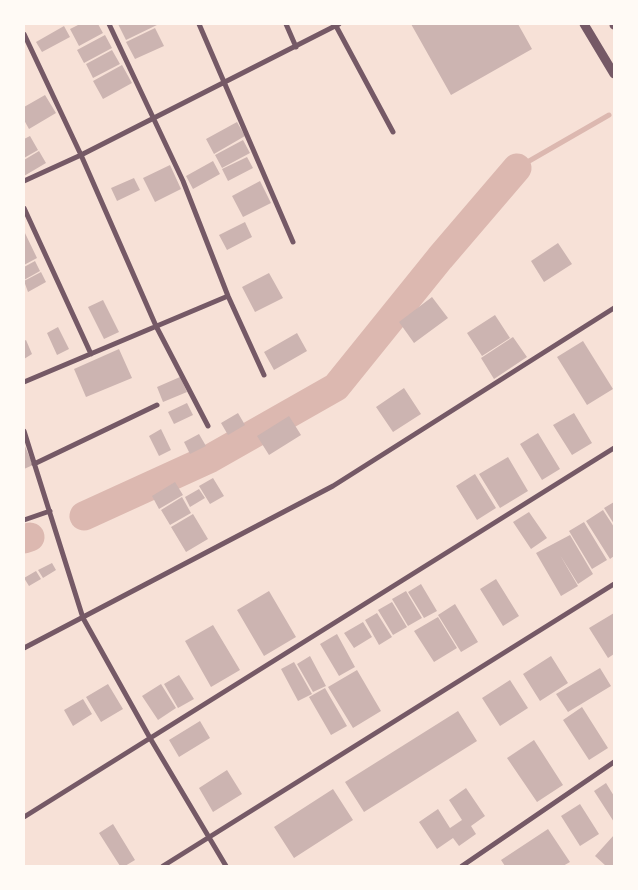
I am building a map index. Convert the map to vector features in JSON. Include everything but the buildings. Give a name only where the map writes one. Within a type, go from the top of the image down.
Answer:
[{"type":"street","points":[[109,24],[182,180],[228,296],[264,375]]},
{"type":"street","points":[[198,24],[225,82],[293,242]]},
{"type":"street","points":[[286,24],[296,47]]},
{"type":"street","points":[[584,24],[614,74]]},
{"type":"street","points":[[24,181],[81,155],[338,25],[393,132]]},
{"type":"street","points":[[24,34],[81,155],[156,326],[208,426]]},
{"type":"street","points":[[24,208],[91,354]]},
{"type":"street","points":[[24,382],[228,296]]},
{"type":"street","points":[[24,648],[333,486],[614,308]]},
{"type":"street","points":[[34,464],[157,405]]},
{"type":"street","points":[[24,431],[83,618],[208,839],[226,866]]},
{"type":"street","points":[[24,817],[614,448]]},
{"type":"street","points":[[24,520],[50,511]]},
{"type":"street","points":[[163,866],[614,584]]},
{"type":"street","points":[[462,866],[614,762]]},
{"type":"waterway","points":[[517,168],[609,115]]},
{"type":"waterway","points":[[84,516],[211,458],[336,387],[440,258],[517,168]]},
{"type":"waterway","points":[[24,539],[30,537]]}]
